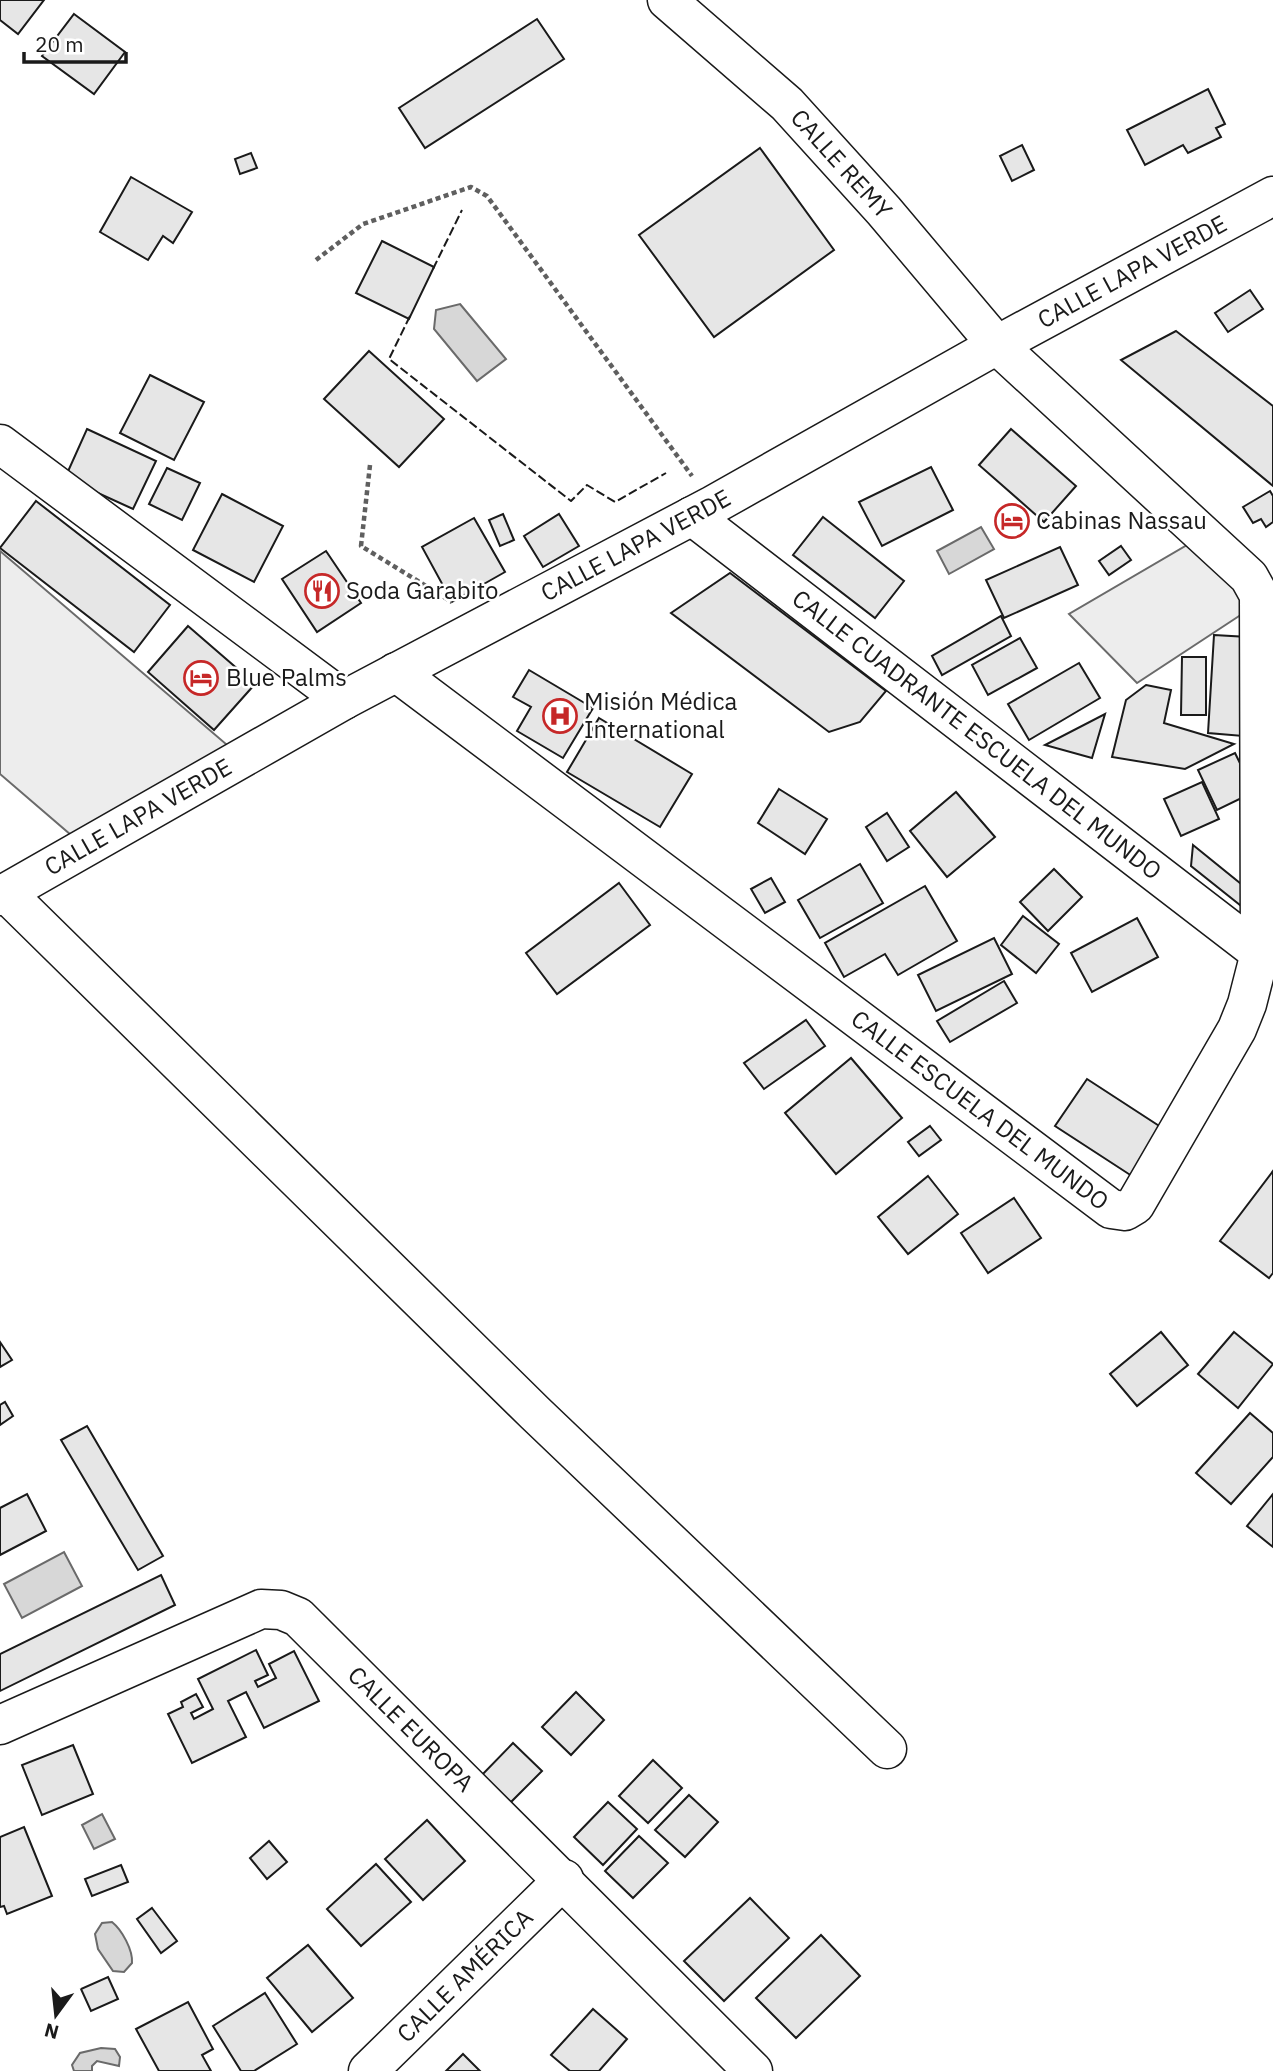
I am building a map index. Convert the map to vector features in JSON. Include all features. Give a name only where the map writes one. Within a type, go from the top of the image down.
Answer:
[{"type":"street","name":"CALLE REMY","points":[[667,0],[788,104],[998,345]]},
{"type":"street","name":"CALLE LAPA VERDE","points":[[3,894],[344,700],[703,510],[998,345],[1273,196]]},
{"type":"street","name":"CALLE ESCUELA DEL MUNDO","points":[[396,672],[1111,1209],[1125,1211],[1135,1205],[1240,1023],[1260,953],[1259,595],[1249,577],[1234,562],[998,345]]},
{"type":"street","points":[[0,444],[344,700]]},
{"type":"street","name":"CALLE CUADRANTE ESCUELA DEL MUNDO","points":[[703,510],[1260,953]]},
{"type":"street","points":[[3,894],[535,1413],[887,1749]]},
{"type":"street","name":"CALLE EUROPA","points":[[0,1725],[261,1609],[281,1610],[298,1617],[564,1879],[753,2071]]},
{"type":"street","name":"CALLE AMÉRICA","points":[[368,2071],[564,1879]]},
{"type":"path","points":[[316,260],[363,224],[398,210],[471,187],[486,196],[703,510]]},
{"type":"path","points":[[370,465],[360,546],[488,625]]},
{"type":"shaded area","points":[[460,304],[506,359],[477,381],[434,329],[436,310]]},
{"type":"shaded area","points":[[981,527],[994,549],[949,574],[937,551]]},
{"type":"shaded area","points":[[1194,541],[1265,599],[1137,683],[1069,614]]},
{"type":"shaded area","points":[[0,551],[233,750],[78,841],[0,774]]},
{"type":"shaded area","points":[[64,1552],[82,1586],[22,1618],[4,1584]]},
{"type":"shaded area","points":[[102,1814],[115,1839],[94,1849],[82,1825]]},
{"type":"shaded area","points":[[112,1922],[123,1935],[131,1952],[132,1963],[124,1972],[113,1971],[98,1949],[95,1934],[102,1923]]},
{"type":"shaded area","points":[[101,2048],[115,2049],[120,2057],[119,2066],[97,2061],[92,2066],[92,2071],[74,2071],[72,2065],[80,2053]]},
{"type":"building","points":[[0,0],[44,0],[18,34],[0,20]]},
{"type":"building","points":[[74,14],[125,52],[94,94],[42,56]]},
{"type":"building","points":[[537,19],[564,59],[425,148],[399,108]]},
{"type":"building","points":[[1208,89],[1225,124],[1216,128],[1221,137],[1188,153],[1183,145],[1145,165],[1127,130]]},
{"type":"building","points":[[1022,145],[1034,170],[1012,181],[1000,156]]},
{"type":"building","points":[[760,148],[834,250],[714,337],[639,235]]},
{"type":"building","points":[[251,153],[257,168],[240,174],[235,159]]},
{"type":"building","points":[[131,177],[192,212],[173,243],[163,236],[148,260],[100,232]]},
{"type":"building","points":[[382,241],[434,267],[409,319],[356,293]]},
{"type":"building","points":[[1250,290],[1263,309],[1228,332],[1215,313]]},
{"type":"building","points":[[1176,331],[1273,406],[1273,486],[1121,360]]},
{"type":"building","points":[[369,351],[444,419],[399,467],[324,399]]},
{"type":"building","points":[[150,375],[204,402],[174,460],[120,433]]},
{"type":"building","points":[[87,429],[156,461],[133,509],[65,478]]},
{"type":"building","points":[[1011,429],[1076,486],[1044,522],[979,465]]},
{"type":"building","points":[[931,467],[953,510],[882,546],[859,502]]},
{"type":"building","points":[[167,468],[200,483],[182,520],[149,504]]},
{"type":"building","points":[[1270,491],[1273,496],[1273,522],[1266,527],[1261,519],[1253,523],[1243,507]]},
{"type":"building","points":[[222,494],[283,526],[254,582],[193,550]]},
{"type":"building","points":[[36,501],[170,605],[134,652],[0,548]]},
{"type":"building","points":[[503,514],[514,540],[500,546],[489,520]]},
{"type":"building","points":[[559,514],[579,546],[543,567],[524,536]]},
{"type":"building","points":[[823,517],[904,581],[875,618],[793,555]]},
{"type":"building","points":[[474,518],[505,572],[452,602],[422,547]]},
{"type":"building","points":[[1121,546],[1131,560],[1109,575],[1099,561]]},
{"type":"building","points":[[1060,547],[1078,585],[1004,618],[986,580]]},
{"type":"building","name":"Soda Garabito","points":[[326,551],[361,603],[317,632],[282,579]]},
{"type":"building","points":[[730,573],[886,691],[860,722],[829,732],[671,613]]},
{"type":"building","points":[[1001,616],[1011,636],[942,675],[932,656]]},
{"type":"building","name":"Blue Palms","points":[[188,626],[255,684],[214,730],[148,672]]},
{"type":"building","points":[[1214,635],[1248,637],[1243,736],[1208,733]]},
{"type":"building","points":[[1020,638],[1037,668],[988,695],[972,665]]},
{"type":"building","points":[[1182,657],[1206,657],[1206,715],[1181,715]]},
{"type":"building","points":[[1079,663],[1100,698],[1029,740],[1008,704]]},
{"type":"building","points":[[529,670],[593,708],[563,758],[517,731],[531,707],[513,697]]},
{"type":"building","points":[[1146,685],[1171,690],[1164,723],[1234,744],[1185,769],[1112,757],[1126,700]]},
{"type":"building","points":[[1105,714],[1092,758],[1045,745]]},
{"type":"building","points":[[599,718],[692,774],[660,827],[567,772]]},
{"type":"building","points":[[1235,753],[1254,792],[1217,810],[1198,770]]},
{"type":"building","points":[[1202,782],[1219,819],[1181,836],[1164,799]]},
{"type":"building","points":[[779,789],[827,819],[805,854],[758,823]]},
{"type":"building","points":[[956,792],[995,837],[947,877],[910,831]]},
{"type":"building","points":[[887,813],[909,847],[887,861],[866,827]]},
{"type":"building","points":[[1193,845],[1251,892],[1250,913],[1191,866]]},
{"type":"building","points":[[860,864],[883,903],[820,938],[798,900]]},
{"type":"building","points":[[1054,869],[1082,897],[1048,931],[1020,902]]},
{"type":"building","points":[[771,878],[785,902],[765,913],[751,889]]},
{"type":"building","points":[[619,883],[650,925],[557,994],[526,953]]},
{"type":"building","points":[[925,886],[957,941],[898,975],[885,954],[844,977],[825,943]]},
{"type":"building","points":[[1023,916],[1059,944],[1036,973],[1001,945]]},
{"type":"building","points":[[1137,918],[1158,957],[1092,992],[1071,953]]},
{"type":"building","points":[[994,938],[1012,974],[936,1011],[918,975]]},
{"type":"building","points":[[1004,981],[1017,1003],[950,1042],[937,1021]]},
{"type":"building","points":[[806,1020],[825,1046],[764,1089],[744,1063]]},
{"type":"building","points":[[851,1058],[902,1118],[836,1174],[785,1113]]},
{"type":"building","points":[[1087,1079],[1170,1133],[1138,1180],[1055,1126]]},
{"type":"building","points":[[930,1126],[941,1140],[919,1156],[908,1142]]},
{"type":"building","points":[[1273,1171],[1273,1273],[1269,1278],[1220,1241]]},
{"type":"building","points":[[928,1176],[958,1214],[908,1254],[878,1217]]},
{"type":"building","points":[[1014,1198],[1041,1238],[988,1273],[961,1233]]},
{"type":"building","points":[[1161,1332],[1188,1365],[1137,1406],[1110,1374]]},
{"type":"building","points":[[1234,1332],[1273,1364],[1238,1408],[1198,1374]]},
{"type":"building","points":[[0,1342],[12,1360],[0,1367]]},
{"type":"building","points":[[5,1402],[13,1416],[0,1425],[0,1405]]},
{"type":"building","points":[[1250,1413],[1273,1433],[1273,1457],[1231,1504],[1196,1473]]},
{"type":"building","points":[[87,1426],[163,1556],[138,1570],[61,1440]]},
{"type":"building","points":[[27,1494],[46,1531],[0,1555],[0,1508]]},
{"type":"building","points":[[1273,1494],[1273,1547],[1247,1526]]},
{"type":"building","points":[[161,1575],[175,1605],[0,1691],[0,1654]]},
{"type":"building","points":[[256,1650],[268,1675],[255,1681],[258,1687],[276,1678],[269,1664],[294,1651],[319,1701],[264,1728],[246,1692],[228,1701],[246,1737],[192,1763],[168,1714],[183,1707],[181,1702],[196,1694],[203,1707],[191,1713],[194,1719],[213,1709],[198,1679]]},
{"type":"building","points":[[576,1692],[604,1720],[571,1755],[542,1727]]},
{"type":"building","points":[[513,1743],[542,1771],[508,1805],[479,1778]]},
{"type":"building","points":[[73,1745],[93,1794],[42,1815],[22,1765]]},
{"type":"building","points":[[653,1760],[682,1788],[648,1823],[619,1796]]},
{"type":"building","points":[[689,1795],[718,1822],[685,1857],[655,1830]]},
{"type":"building","points":[[608,1802],[637,1829],[603,1865],[574,1837]]},
{"type":"building","points":[[427,1820],[465,1861],[423,1900],[385,1859]]},
{"type":"building","points":[[24,1827],[52,1896],[7,1914],[4,1906],[0,1907],[0,1837]]},
{"type":"building","points":[[639,1836],[668,1863],[633,1898],[605,1871]]},
{"type":"building","points":[[269,1841],[287,1862],[267,1879],[250,1858]]},
{"type":"building","points":[[376,1864],[411,1902],[361,1946],[327,1909]]},
{"type":"building","points":[[121,1865],[128,1882],[92,1896],[85,1879]]},
{"type":"building","points":[[750,1898],[789,1938],[724,2001],[684,1961]]},
{"type":"building","points":[[152,1908],[177,1941],[161,1953],[137,1919]]},
{"type":"building","points":[[821,1935],[860,1976],[796,2038],[756,1998]]},
{"type":"building","points":[[308,1945],[353,1998],[312,2032],[267,1978]]},
{"type":"building","points":[[108,1977],[118,1999],[91,2011],[81,1989]]},
{"type":"building","points":[[265,1993],[297,2044],[254,2071],[241,2071],[213,2026]]},
{"type":"building","points":[[188,2002],[213,2049],[202,2055],[211,2071],[159,2071],[136,2029]]},
{"type":"building","points":[[593,2009],[627,2039],[599,2071],[570,2071],[551,2055]]},
{"type":"building","points":[[463,2054],[480,2071],[446,2071]]},
{"type":"fence","points":[[433,269],[462,210]]},
{"type":"fence","points":[[410,316],[389,359],[571,501],[587,485],[615,502],[666,473]]},
{"type":"place","name":"Cabinas Nassau","points":[[1012,521]]},
{"type":"place","name":"Soda Garabito","points":[[322,591]]},
{"type":"place","name":"Blue Palms","points":[[201,678]]},
{"type":"place","name":"Misión Médica International","points":[[560,716]]}]
